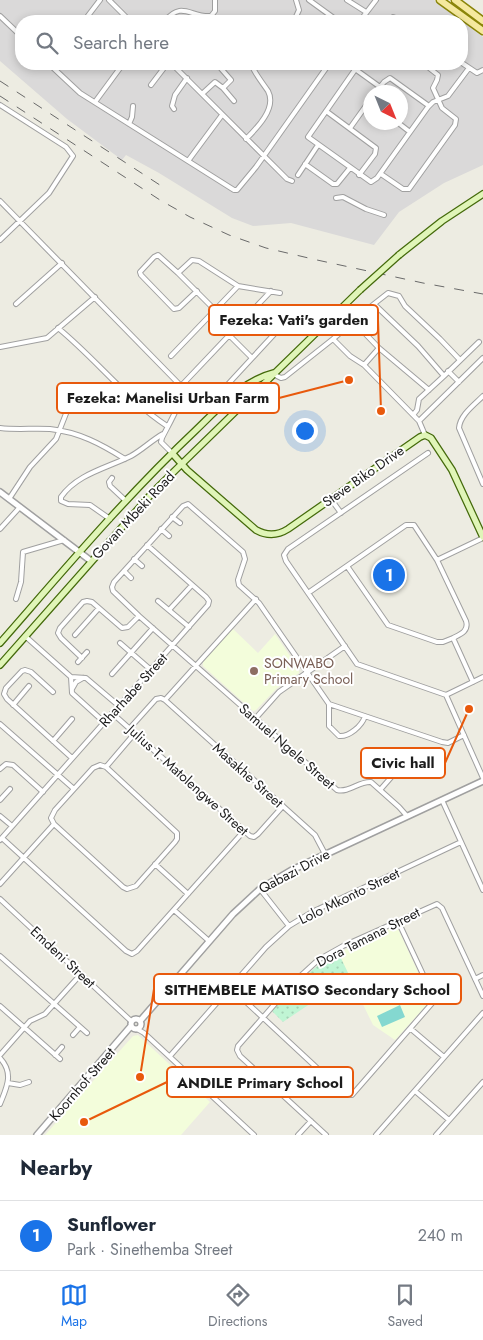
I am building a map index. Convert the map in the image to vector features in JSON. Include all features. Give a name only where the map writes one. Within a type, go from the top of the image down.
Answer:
[{"type":"main road","points":[[440,0],[461,15]]},
{"type":"main road","points":[[455,0],[483,21]]},
{"type":"main road","points":[[468,20],[483,31]]},
{"type":"main road","name":"Govan Mbeki Road","points":[[0,665],[130,517],[181,463],[276,374],[360,290],[399,255],[442,221],[483,194]]},
{"type":"main road","name":"Govan Mbeki Road","points":[[0,643],[126,500],[172,454],[238,390],[266,375],[276,374]]},
{"type":"main road","points":[[425,435],[431,438],[447,461],[483,538]]},
{"type":"main road","name":"Steve Biko Drive","points":[[172,454],[253,528],[265,534],[274,534],[284,532],[332,500],[414,440],[425,435]]},
{"type":"street","points":[[89,15],[100,0]]},
{"type":"street","points":[[109,0],[124,15]]},
{"type":"street","points":[[211,15],[214,11],[215,0]]},
{"type":"street","points":[[296,0],[299,10],[297,15]]},
{"type":"street","points":[[309,0],[330,15]]},
{"type":"street","points":[[347,0],[366,12]]},
{"type":"street","points":[[364,15],[376,0]]},
{"type":"street","points":[[170,15],[179,8],[186,8],[203,15]]},
{"type":"street","points":[[0,16],[15,30]]},
{"type":"street","points":[[469,68],[477,73],[483,70]]},
{"type":"street","points":[[57,70],[76,90],[234,190],[240,189],[265,156],[325,70]]},
{"type":"street","points":[[95,102],[119,70]]},
{"type":"street","points":[[151,85],[162,70]]},
{"type":"street","points":[[178,70],[287,180],[292,181]]},
{"type":"street","points":[[223,70],[232,80],[223,88]]},
{"type":"street","points":[[246,139],[260,124],[270,105],[268,92],[253,70]]},
{"type":"street","points":[[354,70],[308,137],[371,182],[381,174],[429,106],[448,96],[468,70]]},
{"type":"street","points":[[356,70],[377,85]]},
{"type":"street","points":[[381,174],[405,190],[410,188],[456,123],[456,119],[442,108],[433,88],[438,75],[432,70]]},
{"type":"street","points":[[174,109],[172,106],[174,95],[187,78]]},
{"type":"street","points":[[382,85],[390,78],[400,85]]},
{"type":"street","points":[[202,94],[215,82],[234,101]]},
{"type":"street","points":[[408,91],[429,106]]},
{"type":"street","points":[[0,105],[66,147],[73,156],[49,193],[0,240]]},
{"type":"street","points":[[129,124],[133,106]]},
{"type":"street","points":[[326,111],[375,146],[377,150],[359,175]]},
{"type":"street","points":[[350,128],[363,111]]},
{"type":"street","points":[[188,162],[222,114]]},
{"type":"street","points":[[298,175],[318,145]]},
{"type":"street","points":[[305,164],[334,184],[337,184],[350,168]]},
{"type":"street","points":[[336,198],[343,197],[366,209],[384,215]]},
{"type":"street","points":[[0,200],[182,388],[204,398],[216,397],[292,316]]},
{"type":"street","points":[[197,291],[180,308],[174,309],[140,275],[140,272],[154,256],[158,255],[197,291],[235,330]]},
{"type":"street","points":[[178,273],[192,260],[196,260],[238,286],[280,293]]},
{"type":"street","points":[[16,304],[62,264]]},
{"type":"street","points":[[171,356],[238,286]]},
{"type":"street","points":[[172,454],[161,442],[182,397],[182,388],[271,291]]},
{"type":"street","points":[[276,374],[281,378],[285,377],[388,293],[399,296],[405,306],[460,360]]},
{"type":"street","points":[[0,347],[47,338],[95,297]]},
{"type":"street","points":[[374,304],[418,346],[444,376]]},
{"type":"street","points":[[353,321],[380,348],[429,390]]},
{"type":"street","points":[[58,328],[83,349],[135,402],[167,426]]},
{"type":"street","points":[[230,336],[252,358]]},
{"type":"street","points":[[332,340],[350,356],[364,365],[419,421],[425,435]]},
{"type":"street","points":[[413,415],[417,410],[418,401],[479,342]]},
{"type":"street","points":[[364,365],[380,348]]},
{"type":"street","points":[[419,421],[483,358]]},
{"type":"street","points":[[448,371],[459,382]]},
{"type":"street","points":[[483,396],[459,424],[460,432],[483,484]]},
{"type":"street","points":[[9,499],[30,467],[52,444],[69,406]]},
{"type":"street","points":[[0,428],[59,430],[91,439],[125,459]]},
{"type":"street","points":[[110,518],[90,505],[68,504],[60,499],[76,482],[125,459],[164,434]]},
{"type":"street","points":[[428,453],[284,554],[286,561],[355,662],[360,666],[446,695],[483,677]]},
{"type":"street","points":[[112,478],[109,482],[110,486],[126,500]]},
{"type":"street","points":[[0,492],[91,561]]},
{"type":"street","points":[[332,500],[340,513]]},
{"type":"street","points":[[131,578],[124,571],[182,506],[188,504],[241,549],[245,559],[238,582],[241,588],[256,599],[329,704],[329,726],[339,736],[345,736],[362,724],[365,716]]},
{"type":"street","points":[[0,529],[20,507]]},
{"type":"street","points":[[172,517],[180,523]]},
{"type":"street","points":[[308,593],[406,525],[412,524],[416,527],[437,560],[467,624],[465,631],[453,638],[437,642],[388,625],[347,566]]},
{"type":"street","points":[[161,529],[169,536]]},
{"type":"street","points":[[437,560],[483,538]]},
{"type":"street","points":[[16,599],[21,582],[24,551],[64,540]]},
{"type":"street","name":"Rharhabe Street","points":[[1,838],[209,603],[206,597],[147,545]]},
{"type":"street","points":[[134,560],[142,566]]},
{"type":"street","name":"Samuel Ngele Street","points":[[124,571],[114,582],[112,590],[172,646],[337,790],[346,790],[369,782],[380,790]]},
{"type":"street","points":[[169,610],[192,585]]},
{"type":"street","points":[[130,728],[156,699],[166,700],[256,599]]},
{"type":"street","points":[[82,658],[60,638],[59,630],[85,601],[90,601],[122,628],[128,627],[139,616]]},
{"type":"street","points":[[158,601],[189,627]]},
{"type":"street","points":[[75,635],[99,608]]},
{"type":"street","points":[[112,674],[153,628]]},
{"type":"street","points":[[24,636],[71,677],[83,677],[90,680],[119,706]]},
{"type":"street","points":[[453,638],[473,682]]},
{"type":"street","points":[[120,643],[151,670]]},
{"type":"street","points":[[255,719],[279,692],[345,646]]},
{"type":"street","points":[[78,662],[88,652]]},
{"type":"street","points":[[53,692],[31,672],[25,670],[4,691],[5,697],[12,705],[72,758]]},
{"type":"street","points":[[71,677],[71,691],[73,694],[104,722]]},
{"type":"street","points":[[71,691],[76,682],[83,677]]},
{"type":"street","points":[[12,705],[28,686]]},
{"type":"street","points":[[446,695],[483,779]]},
{"type":"street","name":"Masakhe Street","points":[[166,700],[315,835],[325,854]]},
{"type":"street","points":[[329,704],[442,742],[448,742],[464,735]]},
{"type":"street","name":"Julius T. Matolengwe Street","points":[[112,713],[252,837],[256,836],[283,806]]},
{"type":"street","points":[[52,741],[72,719]]},
{"type":"street","points":[[0,724],[74,790]]},
{"type":"street","points":[[106,767],[135,733]]},
{"type":"street","points":[[0,769],[8,763],[13,765],[43,792]]},
{"type":"street","points":[[100,765],[106,767],[177,833],[177,839],[136,886],[128,889],[123,887],[54,824],[51,818],[52,814],[74,790],[94,768],[100,765]]},
{"type":"street","points":[[394,774],[380,790],[407,816]]},
{"type":"street","name":"Qabazi Drive","points":[[136,1024],[241,905],[260,889],[292,870],[483,779]]},
{"type":"street","points":[[0,800],[10,788]]},
{"type":"street","points":[[442,800],[483,890]]},
{"type":"street","points":[[0,816],[12,826]]},
{"type":"street","points":[[0,884],[54,824]]},
{"type":"street","points":[[1,838],[129,953],[137,951],[244,831]]},
{"type":"street","name":"Lolo Mkonto Street","points":[[170,1056],[266,947],[289,926],[312,912],[461,842]]},
{"type":"street","points":[[155,864],[188,894]]},
{"type":"street","points":[[260,889],[289,926]]},
{"type":"street","points":[[0,907],[2,901]]},
{"type":"street","name":"Emdeni Street","points":[[2,901],[254,1135]]},
{"type":"street","name":"Dora Tamana Street","points":[[326,1135],[238,1052],[238,1046],[294,982],[318,960],[343,946],[435,904],[440,906],[483,996]]},
{"type":"street","points":[[174,910],[209,941]]},
{"type":"street","points":[[230,988],[345,1094],[354,1094],[434,1000],[398,922]]},
{"type":"street","points":[[0,956],[87,1033]]},
{"type":"street","points":[[0,965],[4,960]]},
{"type":"street","points":[[0,1102],[8,1083],[9,1074],[0,1056],[24,1027],[32,1020],[42,1016],[81,974]]},
{"type":"street","points":[[475,979],[483,975]]},
{"type":"street","points":[[0,1006],[60,1059]]},
{"type":"street","points":[[376,1135],[483,1013]]},
{"type":"street","name":"Koornhof Street","points":[[37,1135],[136,1024]]},
{"type":"street","points":[[74,1035],[80,1027]]},
{"type":"street","points":[[411,1029],[444,1057]]},
{"type":"street","points":[[55,1055],[62,1047]]},
{"type":"street","points":[[8,1083],[20,1085],[29,1082]]},
{"type":"street","points":[[436,1135],[483,1082]]},
{"type":"street","points":[[479,1086],[483,1090]]},
{"type":"street","points":[[415,1091],[449,1120]]},
{"type":"street","points":[[298,1135],[311,1121]]},
{"type":"shaded area","points":[[0,0],[434,0],[454,15],[15,15],[15,70],[468,70],[468,26],[483,37],[483,165],[444,183],[399,212],[374,245],[291,223],[253,226],[232,218],[126,155],[122,160],[67,119],[0,61]]},
{"type":"shaded area","name":"SONWABO Primary School","points":[[232,628],[258,653],[275,634],[299,669],[299,673],[277,688],[253,711],[203,666],[203,660]]},
{"type":"shaded area","points":[[393,927],[398,929],[430,998],[430,1001],[395,1040],[373,1025],[338,953]]},
{"type":"shaded area","points":[[338,952],[350,977],[283,1022],[272,1011],[310,972]]},
{"type":"shaded area","points":[[400,1005],[405,1017],[382,1027],[377,1016]]},
{"type":"shaded area","points":[[138,1035],[210,1102],[181,1135],[45,1135],[133,1036]]},
{"type":"railway","points":[[0,81],[166,189]]},
{"type":"railway","points":[[0,96],[160,200],[190,217],[229,235],[266,248],[317,260],[483,294]]},
{"type":"place","name":"Fezeka: Manelisi Urban Farm","points":[[349,380]]},
{"type":"place","name":"Fezeka: Vati's garden","points":[[381,411]]},
{"type":"place","name":"Sunflower","points":[[389,575]]},
{"type":"place","name":"SONWABO Primary School","points":[[254,671]]},
{"type":"place","name":"Civic hall","points":[[469,709]]},
{"type":"place","name":"SITHEMBELE MATISO Secondary School","points":[[140,1077]]},
{"type":"place","name":"ANDILE Primary School","points":[[84,1122]]}]
